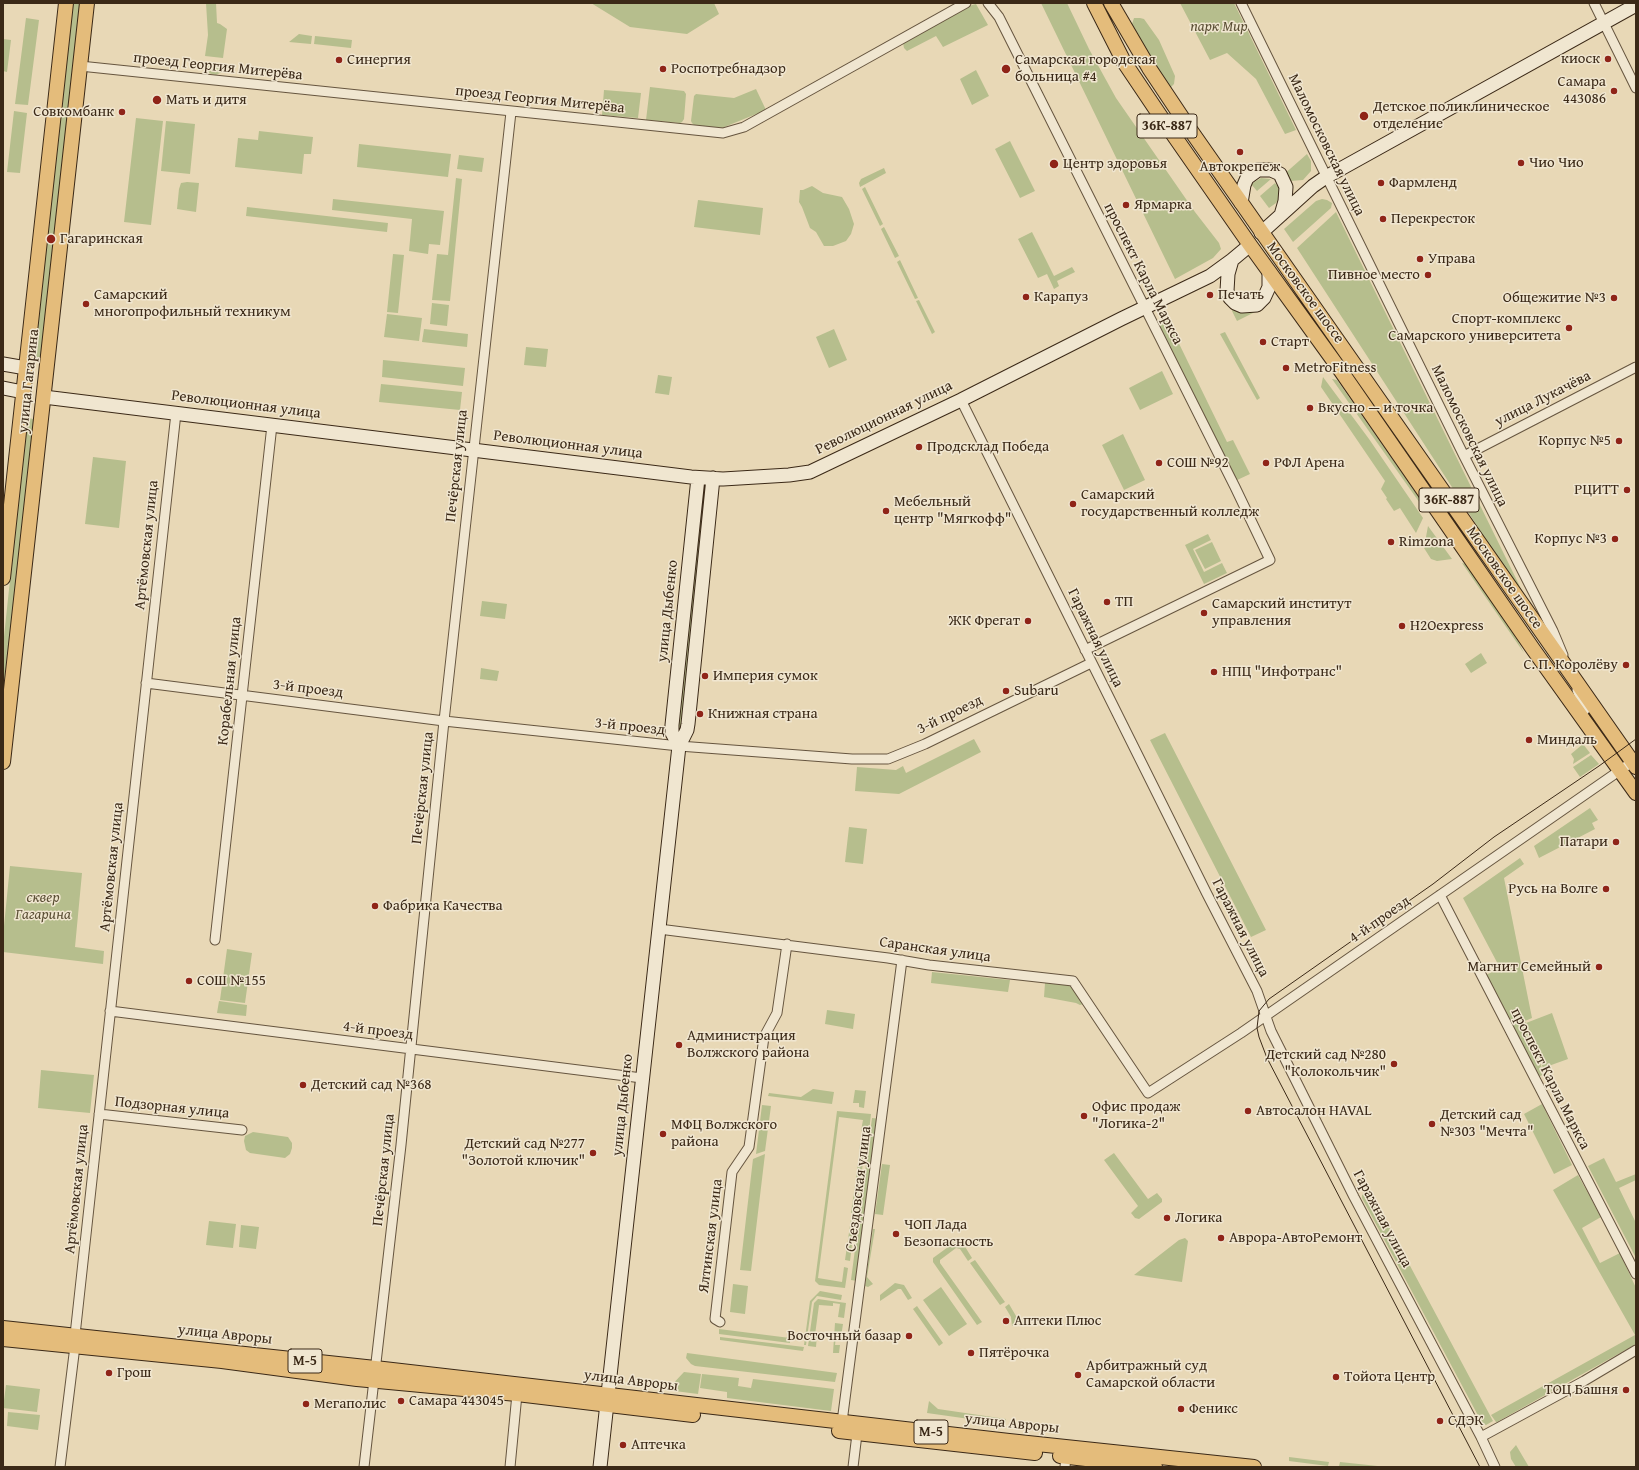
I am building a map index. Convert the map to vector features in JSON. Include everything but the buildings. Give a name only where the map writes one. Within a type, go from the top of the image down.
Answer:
[{"type":"main road","name":"улица Гагарина","points":[[3,578],[66,3]]},
{"type":"main road","name":"улица Гагарина","points":[[3,762],[87,3]]},
{"type":"main road","name":"Московское шоссе","points":[[1094,3],[1124,62],[1255,239],[1570,672],[1628,766],[1636,782]]},
{"type":"main road","name":"Московское шоссе","points":[[1103,3],[1118,34],[1142,74],[1184,138],[1240,210]]},
{"type":"main road","name":"Московское шоссе","points":[[1111,3],[1149,68],[1240,210],[1269,266],[1431,504],[1628,766],[1636,793]]},
{"type":"main road","name":"Революционная улица","points":[[3,388],[44,396],[698,478],[789,475],[810,472],[961,400],[1145,307],[1210,276],[1232,260],[1314,186],[1326,178],[1636,5]]},
{"type":"main road","points":[[1240,210],[1244,185],[1248,178],[1258,170],[1271,170],[1280,174],[1286,187],[1285,202],[1281,215]]},
{"type":"main road","points":[[1232,260],[1228,274],[1227,291],[1230,298],[1235,303],[1242,306],[1257,305],[1264,298],[1269,287],[1269,266]]},
{"type":"main road","name":"Московское шоссе","points":[[1269,266],[1348,370],[1585,710],[1628,766]]},
{"type":"main road","points":[[3,364],[26,368],[44,396]]},
{"type":"main road","name":"улица Дыбенко","points":[[600,1467],[679,746],[678,733],[698,478]]},
{"type":"main road","name":"улица Дыбенко","points":[[678,733],[688,724],[714,478]]},
{"type":"main road","name":"улица Авроры","points":[[3,1328],[75,1335],[222,1361],[374,1374],[607,1400],[842,1422],[1254,1467]]},
{"type":"main road","name":"улица Авроры","points":[[3,1339],[75,1335]]},
{"type":"main road","name":"улица Авроры","points":[[374,1374],[517,1394],[607,1400],[1066,1462],[1155,1467]]},
{"type":"street","name":"проезд Георгия Митерёва","points":[[80,66],[723,133],[744,127],[966,3]]},
{"type":"street","name":"проспект Карла Маркса","points":[[988,3],[999,17],[1270,560],[1085,650]]},
{"type":"street","name":"Маломосковская улица","points":[[1241,3],[1464,456],[1553,631],[1585,710]]},
{"type":"street","points":[[1594,3],[1636,88]]},
{"type":"street","name":"Печёрская улица","points":[[364,1467],[411,1049],[444,721],[511,112]]},
{"type":"street","name":"улица Лукачёва","points":[[1464,456],[1636,367]]},
{"type":"street","name":"Гаражная улица","points":[[961,400],[1091,663],[1257,991],[1271,1031],[1354,1197],[1481,1437],[1495,1467]]},
{"type":"street","name":"Артёмовская улица","points":[[60,1467],[176,413]]},
{"type":"street","name":"Корабельная улица","points":[[215,940],[272,425]]},
{"type":"street","name":"3-й проезд","points":[[146,683],[444,721],[679,746],[852,759],[888,759],[925,744],[1091,663]]},
{"type":"street","name":"4-й проезд","points":[[1148,1093],[1266,1015],[1628,766]]},
{"type":"street","name":"проспект Карла Маркса","points":[[1440,895],[1636,1274]]},
{"type":"street","name":"Саранская улица","points":[[659,929],[1073,981],[1148,1093]]},
{"type":"street","name":"Ялтинская улица","points":[[720,1322],[715,1319],[732,1172],[749,1147],[764,1037],[777,1013],[787,944]]},
{"type":"street","name":"Съездовская улица","points":[[842,1422],[902,960]]},
{"type":"street","name":"4-й проезд","points":[[110,1011],[642,1078]]},
{"type":"street","name":"Подзорная улица","points":[[99,1114],[242,1130]]},
{"type":"street","points":[[1481,1437],[1584,1381],[1636,1350]]},
{"type":"street","points":[[510,1467],[517,1394]]},
{"type":"street","points":[[853,1467],[857,1434]]},
{"type":"green space","points":[[73,3],[80,3],[41,357],[37,359],[34,357]]},
{"type":"green space","points":[[206,3],[216,3],[217,23],[227,29],[223,58],[205,56],[208,35]]},
{"type":"green space","points":[[591,3],[714,3],[719,14],[687,34],[630,27]]},
{"type":"green space","points":[[1041,3],[1067,3],[1089,49],[1116,98],[1195,212],[1219,243],[1221,249],[1213,258],[1175,279]]},
{"type":"green space","name":"парк Мир","points":[[1180,3],[1234,3],[1296,130],[1285,134],[1256,79],[1227,53],[1210,60]]},
{"type":"green space","points":[[976,4],[988,25],[943,47],[936,36],[907,51],[904,48],[903,43]]},
{"type":"green space","points":[[26,18],[39,20],[28,105],[15,104]]},
{"type":"green space","points":[[1134,18],[1144,19],[1159,40],[1175,76],[1174,84],[1171,87],[1167,86],[1132,24]]},
{"type":"green space","points":[[299,34],[312,36],[311,44],[289,42]]},
{"type":"green space","points":[[315,36],[352,40],[351,48],[314,44]]},
{"type":"green space","points":[[3,39],[11,40],[7,72],[3,71]]},
{"type":"green space","points":[[206,66],[222,67],[222,72],[216,75],[211,74],[205,70]]},
{"type":"green space","points":[[976,70],[989,96],[972,105],[960,79]]},
{"type":"green space","points":[[650,87],[684,91],[686,94],[684,119],[682,122],[646,120]]},
{"type":"green space","points":[[756,89],[766,110],[722,128],[694,125],[692,123],[694,96],[696,94],[734,98]]},
{"type":"green space","points":[[604,90],[641,93],[638,118],[602,115]]},
{"type":"green space","points":[[14,111],[27,113],[20,173],[7,172]]},
{"type":"green space","points":[[136,118],[163,121],[151,225],[124,222]]},
{"type":"green space","points":[[166,121],[195,124],[190,174],[161,171]]},
{"type":"green space","points":[[259,131],[313,137],[311,154],[304,154],[302,174],[235,167],[238,138],[258,140]]},
{"type":"green space","points":[[1010,141],[1035,191],[1020,198],[995,149]]},
{"type":"green space","points":[[359,144],[451,154],[448,177],[357,167]]},
{"type":"green space","points":[[1307,154],[1311,161],[1311,171],[1303,180],[1290,181],[1282,176]]},
{"type":"green space","points":[[459,155],[484,158],[482,172],[457,169]]},
{"type":"green space","points":[[884,168],[886,173],[860,187],[859,183],[861,179]]},
{"type":"green space","points":[[456,178],[462,179],[450,301],[432,300],[437,254],[448,255]]},
{"type":"green space","points":[[1261,178],[1271,179],[1257,191],[1251,184]]},
{"type":"green space","points":[[181,183],[199,183],[196,212],[177,209]]},
{"type":"green space","points":[[1275,183],[1280,189],[1280,197],[1276,203],[1269,208],[1260,196]]},
{"type":"green space","points":[[812,186],[823,193],[842,197],[849,209],[854,224],[851,234],[846,241],[833,246],[824,246],[816,232],[810,228],[799,202],[800,190]]},
{"type":"green space","points":[[865,187],[883,224],[880,226],[862,189]]},
{"type":"green space","points":[[333,199],[444,211],[440,245],[429,244],[428,254],[409,251],[412,219],[332,210]]},
{"type":"green space","points":[[1322,199],[1332,203],[1331,208],[1293,242],[1284,229],[1316,201]]},
{"type":"green space","points":[[698,200],[763,208],[760,235],[694,227]]},
{"type":"green space","points":[[247,207],[388,223],[387,232],[246,216]]},
{"type":"green space","points":[[1336,212],[1531,609],[1297,248]]},
{"type":"green space","points":[[884,227],[899,256],[895,258],[881,229]]},
{"type":"green space","points":[[1032,232],[1054,276],[1072,267],[1075,272],[1057,281],[1059,286],[1054,289],[1047,274],[1038,278],[1018,239]]},
{"type":"green space","points":[[393,254],[404,255],[398,313],[387,312]]},
{"type":"green space","points":[[900,260],[918,298],[915,299],[897,262]]},
{"type":"green space","points":[[919,300],[935,332],[932,334],[916,301]]},
{"type":"green space","points":[[432,303],[449,305],[447,326],[430,324]]},
{"type":"green space","points":[[1233,308],[1253,309],[1255,312],[1237,321],[1232,311]]},
{"type":"green space","points":[[387,314],[422,318],[419,341],[384,337]]},
{"type":"green space","points":[[1167,319],[1227,442],[1233,440],[1250,474],[1235,481],[1158,323]]},
{"type":"green space","points":[[424,329],[468,334],[467,347],[422,342]]},
{"type":"green space","points":[[834,329],[847,360],[829,368],[816,337]]},
{"type":"green space","points":[[1225,332],[1260,398],[1257,400],[1220,334]]},
{"type":"green space","points":[[526,347],[548,349],[546,367],[524,365]]},
{"type":"green space","points":[[383,360],[465,368],[463,386],[382,377]]},
{"type":"green space","points":[[1162,371],[1173,394],[1140,410],[1129,388]]},
{"type":"green space","points":[[658,375],[672,377],[669,395],[655,393]]},
{"type":"green space","points":[[1323,377],[1369,439],[1423,518],[1416,533],[1400,508],[1394,511],[1386,499],[1387,498],[1381,489],[1385,481],[1321,387]]},
{"type":"green space","points":[[1332,379],[1337,380],[1424,506],[1422,506]]},
{"type":"green space","points":[[381,384],[462,392],[460,410],[379,402]]},
{"type":"green space","points":[[29,418],[33,419],[34,421],[3,707],[3,646],[27,420]]},
{"type":"green space","points":[[1123,434],[1145,480],[1124,490],[1102,445]]},
{"type":"green space","points":[[93,457],[126,461],[119,528],[85,524]]},
{"type":"green space","points":[[700,502],[705,503],[682,728],[679,732],[677,730]]},
{"type":"green space","points":[[1428,526],[1452,559],[1437,561],[1431,559],[1424,548]]},
{"type":"green space","points":[[1208,534],[1211,540],[1193,549],[1204,572],[1222,563],[1227,573],[1204,584],[1185,545]]},
{"type":"green space","points":[[1212,542],[1221,561],[1205,569],[1195,550]]},
{"type":"green space","points":[[1462,563],[1466,564],[1518,641],[1524,653]]},
{"type":"green space","points":[[482,601],[507,604],[505,619],[480,616]]},
{"type":"green space","points":[[1481,653],[1487,663],[1471,673],[1465,664]]},
{"type":"green space","points":[[481,668],[499,671],[497,681],[480,679]]},
{"type":"green space","points":[[1165,733],[1266,930],[1251,937],[1150,740]]},
{"type":"green space","points":[[974,739],[981,752],[899,794],[855,791],[857,767],[896,770],[903,766],[906,773]]},
{"type":"green space","points":[[1583,744],[1590,753],[1573,764],[1574,759],[1571,754]]},
{"type":"green space","points":[[1591,755],[1599,764],[1580,777],[1573,767]]},
{"type":"green space","points":[[1590,808],[1598,820],[1592,823],[1595,829],[1539,858],[1534,846]]},
{"type":"green space","points":[[849,827],[867,829],[863,864],[845,862]]},
{"type":"green space","points":[[1520,858],[1524,864],[1504,878],[1532,1018],[1525,1021],[1544,1074],[1537,1078],[1484,976],[1500,968],[1463,898]]},
{"type":"green space","name":"сквер Гагарина","points":[[10,866],[82,873],[75,947],[104,951],[103,964],[3,952],[3,936]]},
{"type":"green space","points":[[227,949],[252,953],[245,1003],[220,1000]]},
{"type":"green space","points":[[932,972],[1010,980],[1008,992],[931,983]]},
{"type":"green space","points":[[1045,983],[1072,985],[1084,1004],[1080,1005],[1044,997]]},
{"type":"green space","points":[[219,1001],[247,1005],[246,1016],[217,1013]]},
{"type":"green space","points":[[827,1010],[855,1014],[853,1029],[825,1024]]},
{"type":"green space","points":[[1552,1013],[1568,1059],[1543,1068],[1526,1023]]},
{"type":"green space","points":[[41,1070],[94,1075],[90,1113],[38,1108]]},
{"type":"green space","points":[[813,1089],[834,1092],[832,1104],[768,1096],[769,1093],[801,1097]]},
{"type":"green space","points":[[855,1090],[866,1091],[864,1108],[859,1107],[859,1103],[853,1103]]},
{"type":"green space","points":[[1542,1104],[1572,1165],[1554,1174],[1524,1114]]},
{"type":"green space","points":[[762,1105],[771,1106],[765,1151],[756,1154]]},
{"type":"green space","points":[[837,1111],[871,1114],[869,1132],[861,1131],[863,1120],[839,1117],[818,1278],[842,1282],[844,1267],[848,1268],[845,1288],[819,1285],[815,1281]]},
{"type":"green space","points":[[872,1118],[881,1119],[857,1281],[851,1280]]},
{"type":"green space","points":[[253,1132],[288,1137],[292,1143],[290,1154],[285,1158],[250,1153],[246,1150],[244,1141],[245,1136]]},
{"type":"green space","points":[[860,1144],[865,1145],[861,1179],[856,1179]]},
{"type":"green space","points":[[1114,1153],[1148,1199],[1157,1193],[1162,1199],[1162,1202],[1139,1219],[1135,1218],[1131,1213],[1138,1206],[1104,1160]]},
{"type":"green space","points":[[765,1154],[751,1271],[740,1270],[753,1159]]},
{"type":"green space","points":[[1604,1158],[1616,1182],[1636,1174],[1636,1180],[1619,1188],[1636,1223],[1636,1258],[1588,1166]]},
{"type":"green space","points":[[882,1164],[890,1165],[883,1215],[875,1214]]},
{"type":"green space","points":[[1578,1175],[1601,1217],[1582,1228],[1600,1263],[1620,1253],[1636,1288],[1636,1344],[1496,1422],[1491,1415],[1635,1335],[1553,1190]]},
{"type":"green space","points":[[855,1185],[860,1185],[856,1214],[851,1213]]},
{"type":"green space","points":[[1370,1191],[1493,1421],[1486,1425],[1482,1423],[1362,1198],[1362,1195]]},
{"type":"green space","points":[[851,1219],[855,1220],[850,1261],[845,1260]]},
{"type":"green space","points":[[209,1221],[236,1224],[233,1248],[206,1245]]},
{"type":"green space","points":[[241,1225],[259,1227],[256,1249],[239,1247]]},
{"type":"green space","points":[[873,1229],[875,1229],[867,1277],[873,1284],[868,1287],[865,1286]]},
{"type":"green space","points":[[1185,1238],[1188,1241],[1182,1282],[1134,1275],[1179,1240]]},
{"type":"green space","points":[[955,1242],[964,1245],[972,1258],[968,1261],[960,1249],[956,1248],[940,1260],[940,1263],[982,1322],[977,1325],[933,1262],[933,1258]]},
{"type":"green space","points":[[975,1260],[1005,1302],[1000,1305],[970,1263]]},
{"type":"green space","points":[[895,1283],[904,1285],[912,1298],[908,1300],[901,1289],[898,1289],[880,1301],[880,1295]]},
{"type":"green space","points":[[733,1284],[748,1286],[745,1314],[730,1312]]},
{"type":"green space","points":[[941,1287],[967,1324],[949,1336],[923,1300]]},
{"type":"green space","points":[[820,1291],[842,1295],[841,1300],[817,1296],[812,1302],[806,1345],[804,1345],[810,1301]]},
{"type":"green space","points":[[818,1299],[846,1303],[844,1318],[838,1317],[840,1304],[833,1303],[833,1306],[819,1305],[815,1335],[817,1335],[816,1347],[808,1346],[814,1303]]},
{"type":"green space","points":[[1009,1304],[1016,1316],[1016,1326],[1012,1326],[1011,1317],[1005,1307]]},
{"type":"green space","points":[[917,1306],[943,1343],[939,1346],[913,1309]]},
{"type":"green space","points":[[835,1323],[843,1324],[841,1337],[836,1337],[835,1345],[840,1345],[839,1353],[833,1353]]},
{"type":"green space","points":[[719,1329],[790,1338],[790,1343],[719,1334]]},
{"type":"green space","points":[[720,1337],[804,1347],[803,1351],[720,1340]]},
{"type":"green space","points":[[687,1353],[837,1373],[835,1382],[695,1366],[686,1358]]},
{"type":"green space","points":[[684,1372],[701,1374],[698,1394],[667,1390]]},
{"type":"green space","points":[[702,1374],[739,1378],[738,1386],[751,1388],[753,1379],[834,1389],[831,1411],[727,1398],[727,1392],[700,1388]]},
{"type":"green space","points":[[6,1385],[40,1389],[37,1412],[3,1408]]},
{"type":"green space","points":[[929,1401],[938,1409],[1006,1419],[1005,1424],[927,1413]]},
{"type":"green space","points":[[8,1412],[40,1415],[38,1430],[7,1426]]},
{"type":"green space","points":[[1516,1445],[1529,1467],[1516,1467],[1511,1459],[1510,1452]]},
{"type":"green space","points":[[1289,1457],[1329,1462],[1328,1466],[1289,1461]]},
{"type":"green space","points":[[1340,1462],[1387,1467],[1339,1466]]},
{"type":"tram line","points":[[1480,1467],[1267,1058],[1257,1028],[1259,1011],[1269,999],[1433,884],[1494,837],[1599,766],[1636,739]]},
{"type":"place","name":"киоск","points":[[1608,59]]},
{"type":"place","name":"Синергия","points":[[339,60]]},
{"type":"place","name":"Роспотребнадзор","points":[[663,69]]},
{"type":"place","name":"Самарская городская больница #4","points":[[1006,69]]},
{"type":"place","name":"Самара 443086","points":[[1614,91]]},
{"type":"place","name":"Мать и дитя","points":[[157,100]]},
{"type":"place","name":"Совкомбанк","points":[[122,112]]},
{"type":"place","name":"Детское поликлиническое отделение","points":[[1364,116]]},
{"type":"place","name":"Автокрепеж","points":[[1240,152]]},
{"type":"place","name":"Чио Чио","points":[[1521,163]]},
{"type":"place","name":"Центр здоровья","points":[[1054,164]]},
{"type":"place","name":"Фармленд","points":[[1381,183]]},
{"type":"place","name":"Ярмарка","points":[[1126,205]]},
{"type":"place","name":"Перекресток","points":[[1383,219]]},
{"type":"place","name":"Гагаринская","points":[[51,239]]},
{"type":"place","name":"Управа","points":[[1420,259]]},
{"type":"place","name":"Пивное место","points":[[1428,275]]},
{"type":"place","name":"Печать","points":[[1210,295]]},
{"type":"place","name":"Карапуз","points":[[1026,297]]},
{"type":"place","name":"Общежитие №3","points":[[1614,298]]},
{"type":"place","name":"Самарский многопрофильный техникум","points":[[86,304]]},
{"type":"place","name":"Спорт-комплекс Самарского университета","points":[[1569,328]]},
{"type":"place","name":"Старт","points":[[1263,342]]},
{"type":"place","name":"MetroFitness","points":[[1286,368]]},
{"type":"place","name":"Вкусно — и точка","points":[[1310,408]]},
{"type":"place","name":"Корпус №5","points":[[1619,441]]},
{"type":"place","name":"Продсклад Победа","points":[[919,447]]},
{"type":"place","name":"СОШ №92","points":[[1159,463]]},
{"type":"place","name":"РФЛ Арена","points":[[1266,463]]},
{"type":"place","name":"РЦИТТ","points":[[1627,490]]},
{"type":"place","name":"Самарский государственный колледж","points":[[1073,504]]},
{"type":"place","name":"Мебельный центр \"Мягкофф\"","points":[[886,511]]},
{"type":"place","name":"Корпус №3","points":[[1615,539]]},
{"type":"place","name":"Rimzona","points":[[1391,542]]},
{"type":"place","name":"ТП","points":[[1107,602]]},
{"type":"place","name":"Самарский институт управления","points":[[1204,613]]},
{"type":"place","name":"ЖК Фрегат","points":[[1028,621]]},
{"type":"place","name":"H2Oexpress","points":[[1402,626]]},
{"type":"place","name":"С. П. Королёву","points":[[1626,665]]},
{"type":"place","name":"НПЦ \"Инфотранс\"","points":[[1214,672]]},
{"type":"place","name":"Империя сумок","points":[[705,676]]},
{"type":"place","name":"Subaru","points":[[1006,691]]},
{"type":"place","name":"Книжная страна","points":[[700,714]]},
{"type":"place","name":"Миндаль","points":[[1529,740]]},
{"type":"place","name":"Патари","points":[[1616,842]]},
{"type":"place","name":"Русь на Волге","points":[[1606,889]]},
{"type":"place","name":"Фабрика Качества","points":[[375,906]]},
{"type":"place","name":"Магнит Семейный","points":[[1599,967]]},
{"type":"place","name":"СОШ №155","points":[[189,981]]},
{"type":"place","name":"Администрация Волжского района","points":[[679,1045]]},
{"type":"place","name":"Детский сад №280 \"Колокольчик\"","points":[[1394,1064]]},
{"type":"place","name":"Детский сад №368","points":[[303,1085]]},
{"type":"place","name":"Автосалон HAVAL","points":[[1248,1111]]},
{"type":"place","name":"Офис продаж \"Логика-2\"","points":[[1084,1116]]},
{"type":"place","name":"Детский сад №303 \"Мечта\"","points":[[1432,1124]]},
{"type":"place","name":"МФЦ Волжского района","points":[[663,1134]]},
{"type":"place","name":"Детский сад №277 \"Золотой ключик\"","points":[[593,1153]]},
{"type":"place","name":"Логика","points":[[1167,1218]]},
{"type":"place","name":"ЧОП Лада Безопасность","points":[[896,1234]]},
{"type":"place","name":"Аврора-АвтоРемонт","points":[[1221,1238]]},
{"type":"place","name":"Аптеки Плюс","points":[[1006,1321]]},
{"type":"place","name":"Восточный базар","points":[[909,1336]]},
{"type":"place","name":"Пятёрочка","points":[[971,1353]]},
{"type":"place","name":"Грош","points":[[109,1373]]},
{"type":"place","name":"Арбитражный суд Самарской области","points":[[1078,1375]]},
{"type":"place","name":"Тойота Центр","points":[[1336,1377]]},
{"type":"place","name":"ТОЦ Башня","points":[[1626,1390]]},
{"type":"place","name":"Самара 443045","points":[[401,1401]]},
{"type":"place","name":"Мегаполис","points":[[306,1404]]},
{"type":"place","name":"Феникс","points":[[1181,1409]]},
{"type":"place","name":"СДЭК","points":[[1440,1421]]},
{"type":"place","name":"Аптечка","points":[[623,1445]]}]
